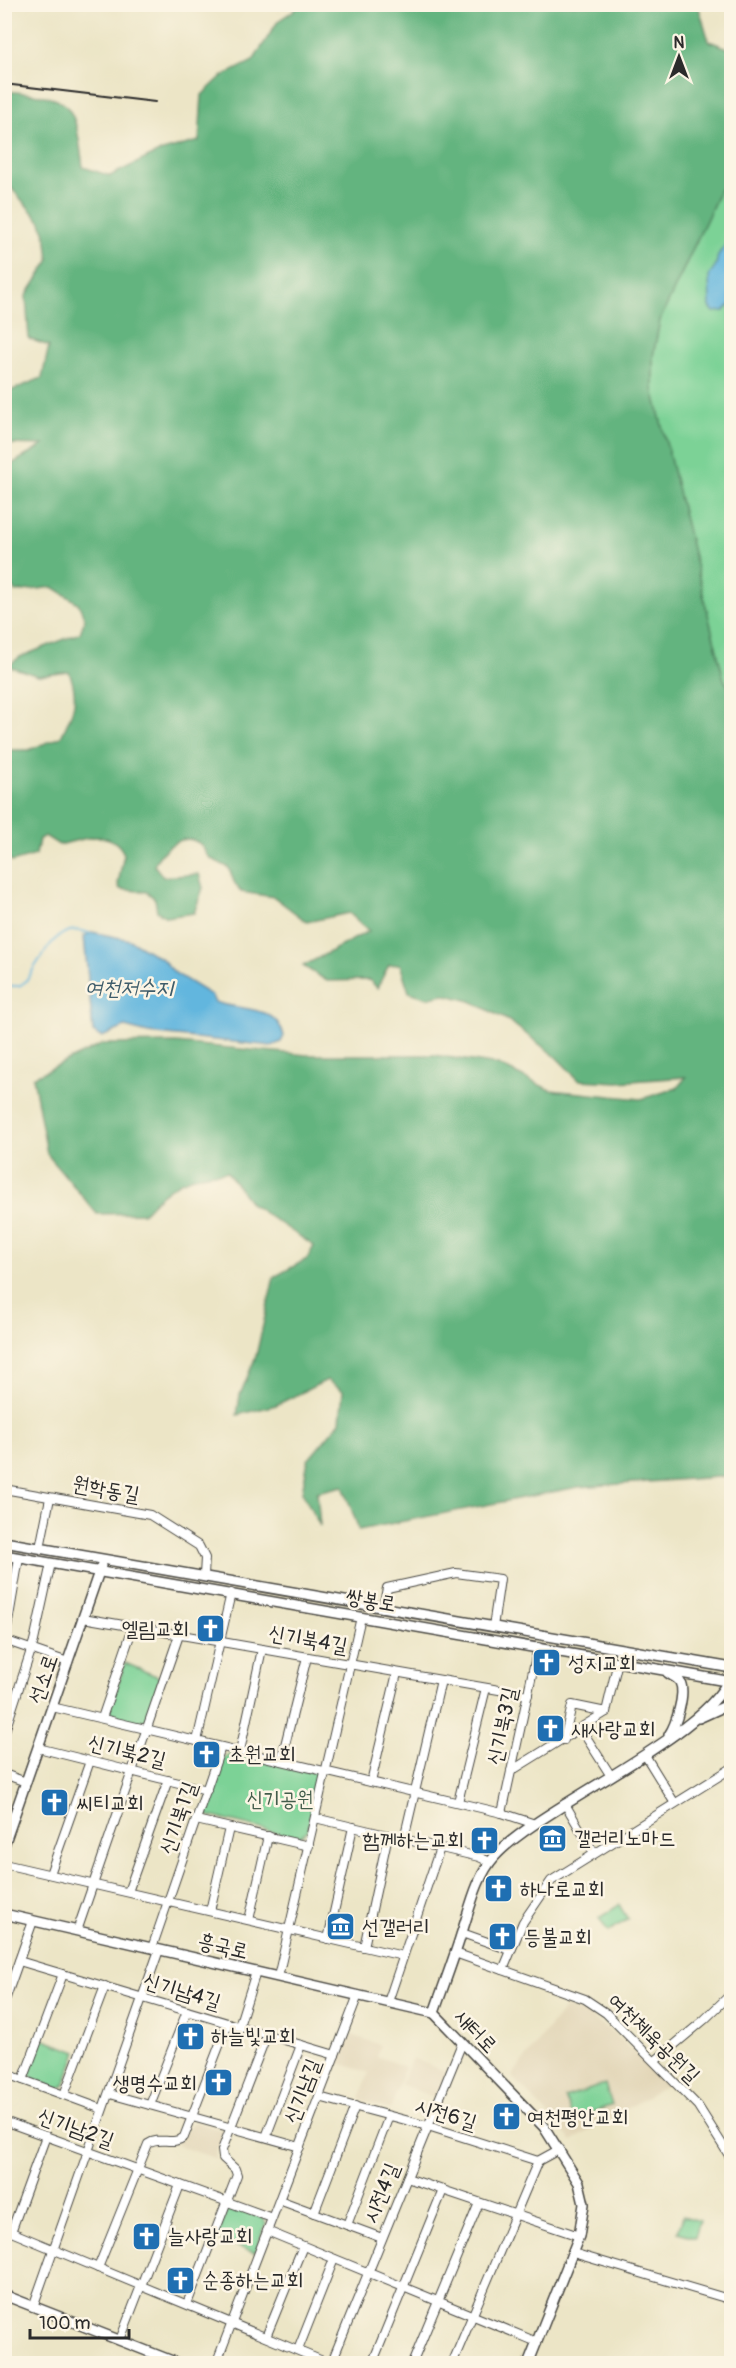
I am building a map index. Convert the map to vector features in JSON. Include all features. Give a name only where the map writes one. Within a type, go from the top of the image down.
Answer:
[{"type":"street","name":"원학동길","points":[[4,1489],[150,1515],[199,1546],[205,1558],[204,1575]]},
{"type":"street","points":[[40,1548],[50,1498]]},
{"type":"street","name":"쌍봉로","points":[[4,1542],[732,1668]]},
{"type":"street","name":"쌍봉로","points":[[4,1555],[730,1682]]},
{"type":"street","points":[[19,1558],[5,1640],[68,1662]]},
{"type":"street","name":"선소로","points":[[4,1845],[104,1559]]},
{"type":"street","points":[[4,1734],[31,1649],[51,1563]]},
{"type":"street","points":[[383,1608],[387,1588],[456,1573],[500,1579],[493,1627]]},
{"type":"street","points":[[198,1741],[231,1593]]},
{"type":"street","points":[[278,1977],[361,1617]]},
{"type":"street","name":"신기북4길","points":[[83,1618],[528,1695]]},
{"type":"street","points":[[102,1718],[133,1627]]},
{"type":"street","points":[[77,1931],[178,1635]]},
{"type":"street","name":"신기북3길","points":[[502,1813],[538,1647]]},
{"type":"street","points":[[240,1751],[262,1649]]},
{"type":"street","points":[[281,1761],[307,1657]]},
{"type":"street","points":[[511,1771],[606,1712],[618,1661]]},
{"type":"street","name":"새터로","points":[[528,2364],[579,2236],[584,2212],[578,2177],[544,2127],[434,2013],[479,1881],[490,1862],[509,1843],[535,1824],[645,1755],[691,1721],[730,1682],[732,1668]]},
{"type":"street","points":[[661,1669],[677,1678],[681,1686],[677,1721],[667,1738]]},
{"type":"street","points":[[371,1782],[397,1672]]},
{"type":"street","points":[[404,1839],[441,1680]]},
{"type":"street","name":"신기북3길","points":[[458,1802],[486,1688]]},
{"type":"street","points":[[691,1721],[732,1703]]},
{"type":"street","points":[[564,1740],[572,1705],[606,1712]]},
{"type":"street","points":[[52,1707],[458,1802],[535,1824]]},
{"type":"street","points":[[581,1729],[611,1776]]},
{"type":"street","name":"신기북1길","points":[[33,2307],[102,2109],[110,2094],[142,1997],[168,1902],[221,1746]]},
{"type":"street","name":"신기북2길","points":[[38,1748],[207,1790]]},
{"type":"street","points":[[645,1755],[674,1802]]},
{"type":"street","points":[[50,1874],[90,1761]]},
{"type":"street","points":[[503,1970],[510,1950],[535,1900],[551,1881],[674,1802],[732,1768]]},
{"type":"street","points":[[4,1774],[26,1782]]},
{"type":"street","name":"신기북1길","points":[[128,1892],[168,1780]]},
{"type":"street","points":[[565,1804],[594,1853]]},
{"type":"street","points":[[315,1818],[490,1862]]},
{"type":"street","points":[[196,1820],[309,1846]]},
{"type":"street","points":[[328,1939],[353,1827]]},
{"type":"street","points":[[210,1911],[229,1828]]},
{"type":"street","points":[[364,1947],[388,1835]]},
{"type":"street","points":[[249,1920],[268,1836]]},
{"type":"street","points":[[388,2002],[440,1848]]},
{"type":"street","points":[[4,1864],[403,1956]]},
{"type":"street","name":"흥국로","points":[[4,1914],[434,2013]]},
{"type":"street","points":[[4,2003],[33,1921]]},
{"type":"street","points":[[462,1933],[510,1950]]},
{"type":"street","name":"여천체육공원길","points":[[455,1953],[585,1999],[619,2024],[698,2106],[732,2160]]},
{"type":"street","name":"신기남4길","points":[[19,1961],[336,2055]]},
{"type":"street","points":[[239,2026],[256,1972]]},
{"type":"street","points":[[23,2080],[63,1974]]},
{"type":"street","points":[[64,2095],[105,1986]]},
{"type":"street","points":[[655,2061],[732,1993]]},
{"type":"street","name":"신기남길","points":[[216,2364],[358,1995]]},
{"type":"street","points":[[150,2105],[187,2011]]},
{"type":"street","points":[[192,2116],[228,2023]]},
{"type":"street","points":[[187,2304],[237,2173],[222,2155],[267,2034]]},
{"type":"street","name":"시전4길","points":[[330,2364],[462,2043]]},
{"type":"street","points":[[266,2137],[301,2044]]},
{"type":"street","points":[[4,2073],[102,2109]]},
{"type":"street","points":[[110,2094],[300,2147]]},
{"type":"street","name":"시전6길","points":[[319,2097],[428,2126],[538,2161]]},
{"type":"street","points":[[314,2213],[355,2106]]},
{"type":"street","name":"신기남2길","points":[[136,2169],[150,2142],[162,2139],[174,2142],[184,2137],[192,2116]]},
{"type":"street","name":"시전4길","points":[[347,2225],[389,2116]]},
{"type":"street","name":"신기남2길","points":[[5,2124],[46,2136],[272,2218]]},
{"type":"street","points":[[46,2136],[8,2231],[330,2364]]},
{"type":"street","points":[[452,2364],[538,2161],[560,2149]]},
{"type":"street","points":[[98,2268],[136,2169]]},
{"type":"street","points":[[407,2178],[579,2236]]},
{"type":"street","points":[[120,2340],[180,2185]]},
{"type":"street","points":[[372,2364],[443,2190]]},
{"type":"street","points":[[279,2200],[382,2238]]},
{"type":"street","points":[[412,2364],[479,2202]]},
{"type":"street","points":[[267,2231],[537,2342]]},
{"type":"street","points":[[266,2337],[303,2246]]},
{"type":"street","points":[[573,2253],[732,2300]]},
{"type":"street","points":[[298,2350],[334,2259]]},
{"type":"street","points":[[4,2295],[180,2364]]},
{"type":"shaded area","points":[[567,2005],[586,2014],[615,2034],[667,2085],[572,2141],[512,2076]]},
{"type":"shaded area","points":[[347,2033],[380,2045],[376,2056],[405,2067],[390,2110],[360,2099],[369,2073],[337,2062]]},
{"type":"shaded area","points":[[412,2058],[446,2072],[435,2098],[401,2084]]},
{"type":"shaded area","points":[[196,2122],[223,2133],[215,2155],[217,2159],[176,2145],[191,2124]]},
{"type":"green space","points":[[302,5],[698,5],[709,41],[731,49],[731,182],[720,190],[660,320],[653,356],[653,389],[724,680],[731,690],[731,1476],[578,1487],[359,1530],[343,1486],[317,1492],[320,1526],[302,1492],[308,1460],[340,1422],[343,1391],[327,1380],[276,1405],[237,1415],[240,1395],[256,1356],[274,1277],[307,1259],[314,1246],[251,1204],[227,1172],[201,1175],[180,1182],[161,1195],[143,1213],[97,1214],[47,1154],[33,1077],[103,1044],[176,1043],[307,1055],[434,1055],[498,1065],[550,1090],[641,1099],[677,1088],[686,1077],[618,1082],[579,1080],[555,1056],[509,1021],[471,1001],[443,994],[428,998],[409,992],[400,964],[389,965],[377,988],[370,980],[327,981],[303,966],[369,931],[349,913],[307,922],[274,897],[241,892],[229,868],[210,858],[201,845],[193,840],[187,839],[173,844],[162,853],[154,865],[163,877],[199,874],[203,888],[194,913],[166,917],[157,911],[155,899],[147,892],[120,889],[118,884],[124,854],[119,845],[112,840],[95,837],[59,845],[45,836],[39,839],[36,855],[12,862],[5,855],[5,750],[29,750],[61,737],[74,705],[74,690],[69,672],[38,676],[8,666],[20,657],[80,633],[85,619],[78,603],[53,587],[16,592],[5,579],[5,468],[44,445],[5,444],[5,393],[42,378],[49,346],[29,339],[26,296],[49,261],[47,241],[41,222],[5,181],[5,91],[45,96],[66,106],[77,128],[83,167],[110,176],[159,152],[199,141],[202,95],[221,77],[253,61],[278,21]]},
{"type":"green space","points":[[731,182],[731,690],[724,680],[653,389],[653,356],[660,320],[720,190]]},
{"type":"green space","points":[[125,1663],[161,1678],[148,1719],[143,1721],[127,1721],[109,1711]]},
{"type":"green space","name":"신기공원","points":[[229,1755],[315,1772],[318,1778],[308,1830],[298,1838],[209,1816],[205,1811],[222,1760]]},
{"type":"green space","points":[[619,1905],[628,1919],[608,1932],[599,1918]]},
{"type":"green space","points":[[42,2039],[77,2052],[64,2086],[58,2089],[33,2079],[29,2074]]},
{"type":"green space","points":[[605,2084],[612,2105],[573,2119],[565,2098]]},
{"type":"green space","points":[[235,2207],[263,2218],[266,2224],[255,2253],[216,2238],[228,2208]]},
{"type":"green space","points":[[683,2216],[700,2221],[695,2237],[678,2232]]},
{"type":"water","points":[[731,237],[731,304],[724,311],[714,312],[710,307],[709,276],[716,265],[718,255]]},
{"type":"water","name":"여천저수지","points":[[92,932],[130,940],[162,959],[175,973],[211,995],[215,1002],[256,1010],[274,1018],[284,1036],[281,1042],[272,1046],[148,1033],[125,1027],[102,1037],[93,1032],[84,936]]},
{"type":"waterway","points":[[4,986],[19,986],[25,982],[44,953],[59,936],[77,930],[89,933]]},
{"type":"railway","points":[[4,84],[155,102]]},
{"type":"place","name":"엘림교회","points":[[210,1629]]},
{"type":"place","name":"성지교회","points":[[547,1663]]},
{"type":"place","name":"새사랑교회","points":[[550,1729]]},
{"type":"place","name":"초원교회","points":[[207,1754]]},
{"type":"place","name":"씨티교회","points":[[55,1803]]},
{"type":"place","name":"갤러리노마드","points":[[553,1838]]},
{"type":"place","name":"함께하는교회","points":[[485,1840]]},
{"type":"place","name":"하나로교회","points":[[499,1889]]},
{"type":"place","name":"선갤러리","points":[[341,1927]]},
{"type":"place","name":"등불교회","points":[[503,1937]]},
{"type":"place","name":"하늘빛교회","points":[[190,2036]]},
{"type":"place","name":"생명수교회","points":[[218,2083]]},
{"type":"place","name":"여천평안교회","points":[[506,2117]]},
{"type":"place","name":"늘사랑교회","points":[[147,2236]]},
{"type":"place","name":"순종하는교회","points":[[181,2280]]}]
